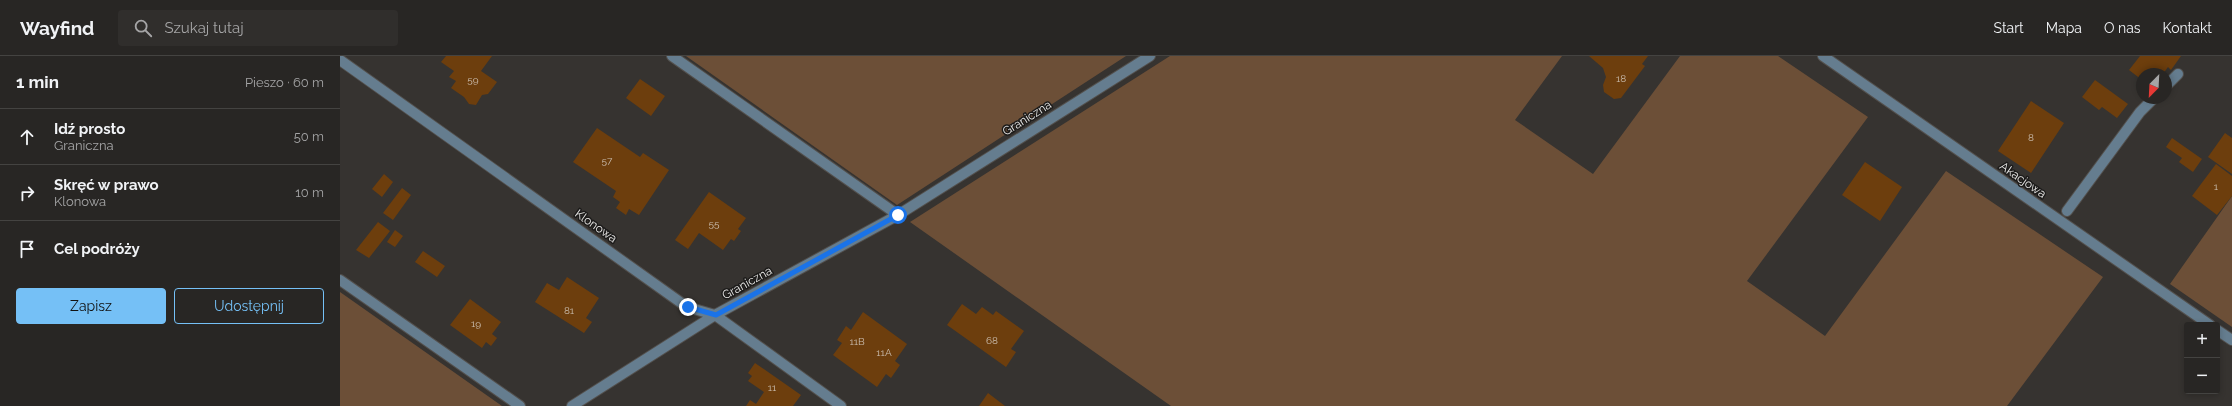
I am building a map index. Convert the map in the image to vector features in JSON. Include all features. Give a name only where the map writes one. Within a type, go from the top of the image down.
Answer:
[{"type":"street","points":[[672,56],[898,215]]},
{"type":"street","name":"Graniczna","points":[[572,406],[716,315],[898,215],[1150,56]]},
{"type":"street","name":"Akacjowa","points":[[1823,56],[2206,322]]},
{"type":"street","name":"Klonowa","points":[[340,60],[688,307],[716,315],[841,406]]},
{"type":"street","points":[[2172,80],[2178,74]]},
{"type":"street","points":[[2067,211],[2140,112],[2148,104]]},
{"type":"street","points":[[340,280],[520,406]]},
{"type":"street","points":[[2220,332],[2232,340]]},
{"type":"shaded area","points":[[686,56],[1126,56],[897,205]]},
{"type":"shaded area","points":[[1170,56],[1562,56],[1515,120],[1593,174],[1680,56],[1778,56],[1868,117],[1747,281],[1825,336],[1946,171],[2103,277],[2007,406],[1171,406],[910,222]]},
{"type":"shaded area","points":[[2232,196],[2232,327],[2170,284]]},
{"type":"shaded area","points":[[340,292],[502,406],[340,406]]},
{"type":"building","points":[[446,56],[492,56],[481,71],[497,82],[488,94],[482,95],[476,105],[469,104],[464,97],[451,88],[456,81],[449,77],[454,71],[441,62]]},
{"type":"building","points":[[1589,56],[1648,56],[1642,64],[1645,66],[1621,98],[1614,99],[1604,92],[1603,85],[1606,77],[1603,68]]},
{"type":"building","points":[[2140,56],[2181,56],[2172,69],[2168,67],[2136,68],[2136,75],[2129,70]]},
{"type":"building","points":[[640,79],[665,96],[651,116],[626,98]]},
{"type":"building","points":[[2095,80],[2128,104],[2117,118],[2102,107],[2099,110],[2082,97]]},
{"type":"building","points":[[2031,101],[2064,123],[2031,173],[1998,151]]},
{"type":"building","points":[[597,128],[640,157],[643,153],[669,170],[639,215],[629,209],[626,215],[616,208],[620,202],[613,197],[616,191],[573,162]]},
{"type":"building","points":[[2225,133],[2232,138],[2232,174],[2208,157]]},
{"type":"building","points":[[2172,138],[2202,159],[2193,172],[2179,162],[2182,158],[2166,147]]},
{"type":"building","points":[[1865,162],[1902,187],[1880,221],[1842,195]]},
{"type":"building","points":[[2216,164],[2232,176],[2232,196],[2217,215],[2192,196]]},
{"type":"building","points":[[384,174],[393,182],[382,197],[372,189]]},
{"type":"building","points":[[402,188],[411,195],[393,220],[383,213]]},
{"type":"building","points":[[709,192],[746,218],[738,229],[741,231],[734,241],[731,239],[723,250],[699,233],[688,249],[675,240]]},
{"type":"building","points":[[378,222],[390,231],[369,258],[356,250]]},
{"type":"building","points":[[395,230],[403,236],[395,247],[387,242]]},
{"type":"building","points":[[423,251],[445,266],[437,277],[415,262]]},
{"type":"building","points":[[567,277],[599,298],[586,318],[592,322],[584,333],[535,302],[547,283],[559,290]]},
{"type":"building","points":[[470,299],[501,322],[492,334],[497,338],[491,346],[486,342],[482,348],[450,325]]},
{"type":"building","points":[[962,304],[976,314],[982,307],[993,315],[996,311],[1024,331],[1011,349],[1016,352],[1006,367],[947,325]]},
{"type":"building","points":[[863,312],[907,344],[895,361],[900,365],[891,378],[886,374],[877,387],[833,355],[842,343],[837,340],[846,326],[851,330]]},
{"type":"building","points":[[755,363],[801,395],[793,406],[746,406],[750,400],[756,404],[764,392],[748,381],[752,376],[748,373]]},
{"type":"building","points":[[988,393],[1005,406],[979,406]]},
{"type":"route","points":[[688,307],[716,315],[898,215]]}]
